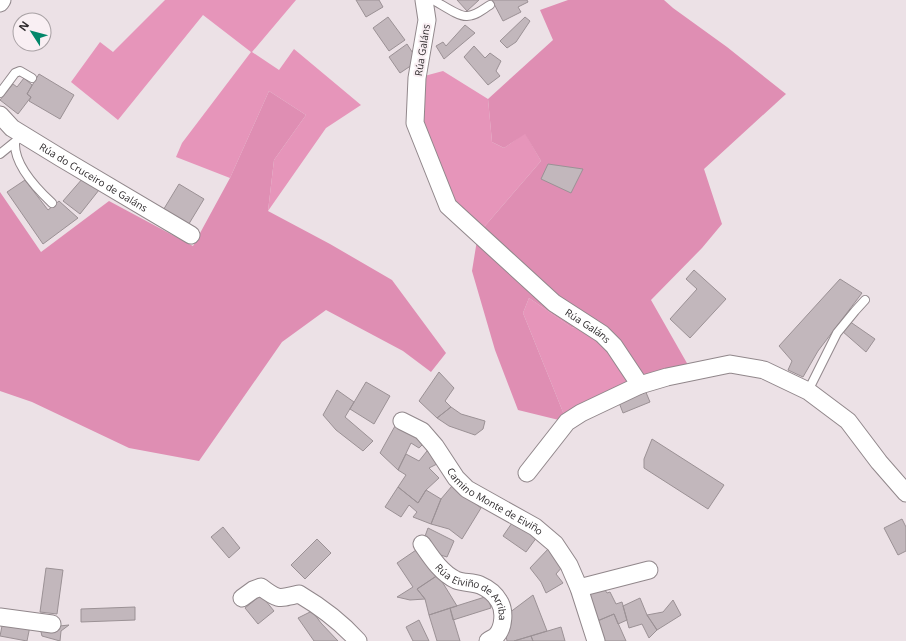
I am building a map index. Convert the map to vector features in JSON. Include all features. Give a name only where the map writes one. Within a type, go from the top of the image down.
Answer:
[{"type":"street","name":"Rúa Galáns","points":[[424,0],[427,20],[417,78],[415,123],[448,206],[554,303],[602,334],[614,346],[640,385]]},
{"type":"street","name":"Rúa do Cruceiro de Galáns","points":[[0,115],[14,135],[61,158],[191,235]]},
{"type":"street","points":[[527,473],[567,422],[582,413],[640,385],[667,377],[730,364],[764,370],[808,391],[848,421],[879,462],[906,493]]},
{"type":"street","name":"Camino Monte de Eiviño","points":[[402,422],[422,431],[435,446],[456,478],[467,489],[535,527],[555,544],[569,565],[579,588],[596,641]]},
{"type":"street","name":"Rúa Eiviño de Arriba","points":[[422,544],[432,558],[447,574],[457,581],[480,585],[493,593],[500,602],[503,616],[502,626],[496,636],[488,641]]},
{"type":"street","points":[[579,588],[649,570]]},
{"type":"street","points":[[242,598],[253,590],[261,587],[275,597],[285,598],[299,594],[325,611],[346,628],[358,641]]},
{"type":"street","points":[[0,617],[52,624]]},
{"type":"lane","points":[[433,0],[457,13],[467,16],[479,12],[490,5]]},
{"type":"lane","points":[[0,93],[15,73],[20,71],[32,78]]},
{"type":"lane","points":[[0,154],[14,135]]},
{"type":"lane","points":[[14,135],[17,156],[28,176],[36,188],[52,203]]},
{"type":"lane","points":[[808,391],[837,333],[854,311],[865,300]]},
{"type":"shaded area","points":[[165,0],[296,0],[252,52],[279,70],[294,49],[361,105],[326,128],[268,211],[274,160],[306,115],[269,91],[230,178],[176,157],[182,143],[251,52],[203,15],[118,120],[71,82],[100,42],[113,52]]},
{"type":"shaded area","points":[[568,0],[664,0],[727,47],[786,94],[704,169],[722,224],[702,248],[651,300],[692,372],[640,385],[602,334],[571,327],[529,298],[523,313],[567,422],[518,410],[495,350],[472,271],[478,234],[541,161],[525,134],[504,148],[492,142],[488,99],[553,40],[540,10]]},
{"type":"shaded area","points":[[443,71],[488,99],[492,142],[504,148],[525,133],[541,161],[478,234],[448,206],[417,127],[417,78]]},
{"type":"shaded area","points":[[269,91],[306,115],[274,160],[268,211],[330,244],[392,280],[446,353],[431,372],[403,351],[326,310],[282,342],[199,461],[129,448],[32,402],[0,391],[0,192],[41,252],[109,201],[193,246],[230,178]]},
{"type":"shaded area","points":[[529,298],[571,327],[602,334],[640,385],[567,422],[523,313]]},
{"type":"building","points":[[356,0],[379,0],[383,7],[366,17]]},
{"type":"building","points":[[457,0],[479,0],[467,11]]},
{"type":"building","points":[[492,0],[527,0],[528,2],[518,7],[521,12],[503,21]]},
{"type":"building","points":[[388,17],[405,40],[389,51],[373,28]]},
{"type":"building","points":[[525,17],[530,21],[516,42],[507,48],[500,41]]},
{"type":"building","points":[[465,25],[475,33],[444,59],[436,46],[443,42],[446,46]]},
{"type":"building","points":[[407,44],[416,58],[415,63],[400,73],[389,57]]},
{"type":"building","points":[[474,46],[485,58],[490,53],[501,61],[496,71],[500,76],[488,85],[464,57]]},
{"type":"building","points":[[39,74],[74,95],[60,119],[29,101],[31,97],[27,94]]},
{"type":"building","points":[[24,78],[32,85],[27,94],[31,97],[18,114],[0,100],[13,84],[17,87]]},
{"type":"building","points":[[548,164],[583,169],[571,193],[541,179]]},
{"type":"building","points":[[83,178],[99,190],[80,214],[63,201]]},
{"type":"building","points":[[25,180],[48,210],[59,201],[78,218],[43,244],[7,192]]},
{"type":"building","points":[[179,184],[204,199],[187,227],[162,212]]},
{"type":"building","points":[[694,270],[726,299],[690,338],[670,319],[697,289],[686,279]]},
{"type":"building","points":[[840,279],[862,293],[818,351],[803,377],[788,370],[792,361],[779,346]]},
{"type":"building","points":[[849,321],[875,339],[866,352],[842,331]]},
{"type":"building","points":[[439,372],[454,388],[445,401],[451,407],[437,418],[419,401]]},
{"type":"building","points":[[366,382],[390,396],[374,424],[350,409]]},
{"type":"building","points":[[337,390],[354,402],[345,417],[373,441],[363,451],[336,430],[323,415]]},
{"type":"building","points":[[645,390],[650,402],[623,413],[618,400]]},
{"type":"building","points":[[451,407],[461,414],[485,421],[483,429],[475,435],[449,426],[437,418]]},
{"type":"building","points":[[395,426],[411,433],[423,444],[419,448],[411,443],[398,470],[380,453]]},
{"type":"building","points":[[652,439],[724,485],[708,509],[644,468],[644,459]]},
{"type":"building","points":[[427,451],[439,463],[429,468],[439,478],[426,490],[418,503],[398,487],[406,475],[398,470],[406,454],[419,461]]},
{"type":"building","points":[[452,486],[481,508],[462,539],[449,529],[431,524],[441,499]]},
{"type":"building","points":[[398,487],[418,503],[426,490],[441,499],[431,524],[413,517],[417,512],[409,505],[401,517],[385,507]]},
{"type":"building","points":[[902,519],[906,527],[906,551],[898,555],[884,528]]},
{"type":"building","points":[[514,520],[537,537],[526,552],[503,536]]},
{"type":"building","points":[[223,527],[240,548],[229,558],[211,537]]},
{"type":"building","points":[[428,528],[454,541],[447,557],[437,554],[424,539]]},
{"type":"building","points":[[317,539],[331,553],[305,579],[291,565]]},
{"type":"building","points":[[550,547],[563,566],[556,574],[563,583],[546,593],[541,582],[530,568]]},
{"type":"building","points":[[419,548],[438,575],[417,589],[425,599],[410,600],[397,597],[413,587],[397,563]]},
{"type":"building","points":[[46,568],[63,570],[57,614],[40,612]]},
{"type":"building","points":[[438,575],[457,606],[429,615],[425,599],[417,589]]},
{"type":"building","points":[[603,587],[607,593],[610,592],[616,604],[622,602],[627,620],[618,624],[614,614],[595,622],[586,590]]},
{"type":"building","points":[[261,595],[274,611],[258,624],[245,608]]},
{"type":"building","points":[[533,595],[547,631],[514,641],[507,641],[505,631],[509,613]]},
{"type":"building","points":[[488,596],[491,608],[453,620],[450,608]]},
{"type":"building","points":[[640,598],[647,615],[657,630],[649,638],[642,624],[629,628],[623,606]]},
{"type":"building","points":[[673,600],[681,615],[657,630],[647,615],[663,612]]},
{"type":"building","points":[[135,607],[135,620],[81,622],[81,609]]},
{"type":"building","points":[[450,608],[460,641],[437,641],[429,615]]},
{"type":"building","points":[[312,611],[338,641],[314,641],[298,618]]},
{"type":"building","points":[[614,614],[626,641],[602,641],[595,622]]},
{"type":"building","points":[[419,620],[429,641],[413,641],[406,627]]},
{"type":"building","points":[[3,621],[30,626],[27,641],[0,636]]},
{"type":"building","points":[[69,625],[61,631],[60,641],[42,636],[40,628]]},
{"type":"building","points":[[561,627],[565,641],[533,641],[531,636]]},
{"type":"building","points":[[531,636],[533,641],[514,641]]}]
